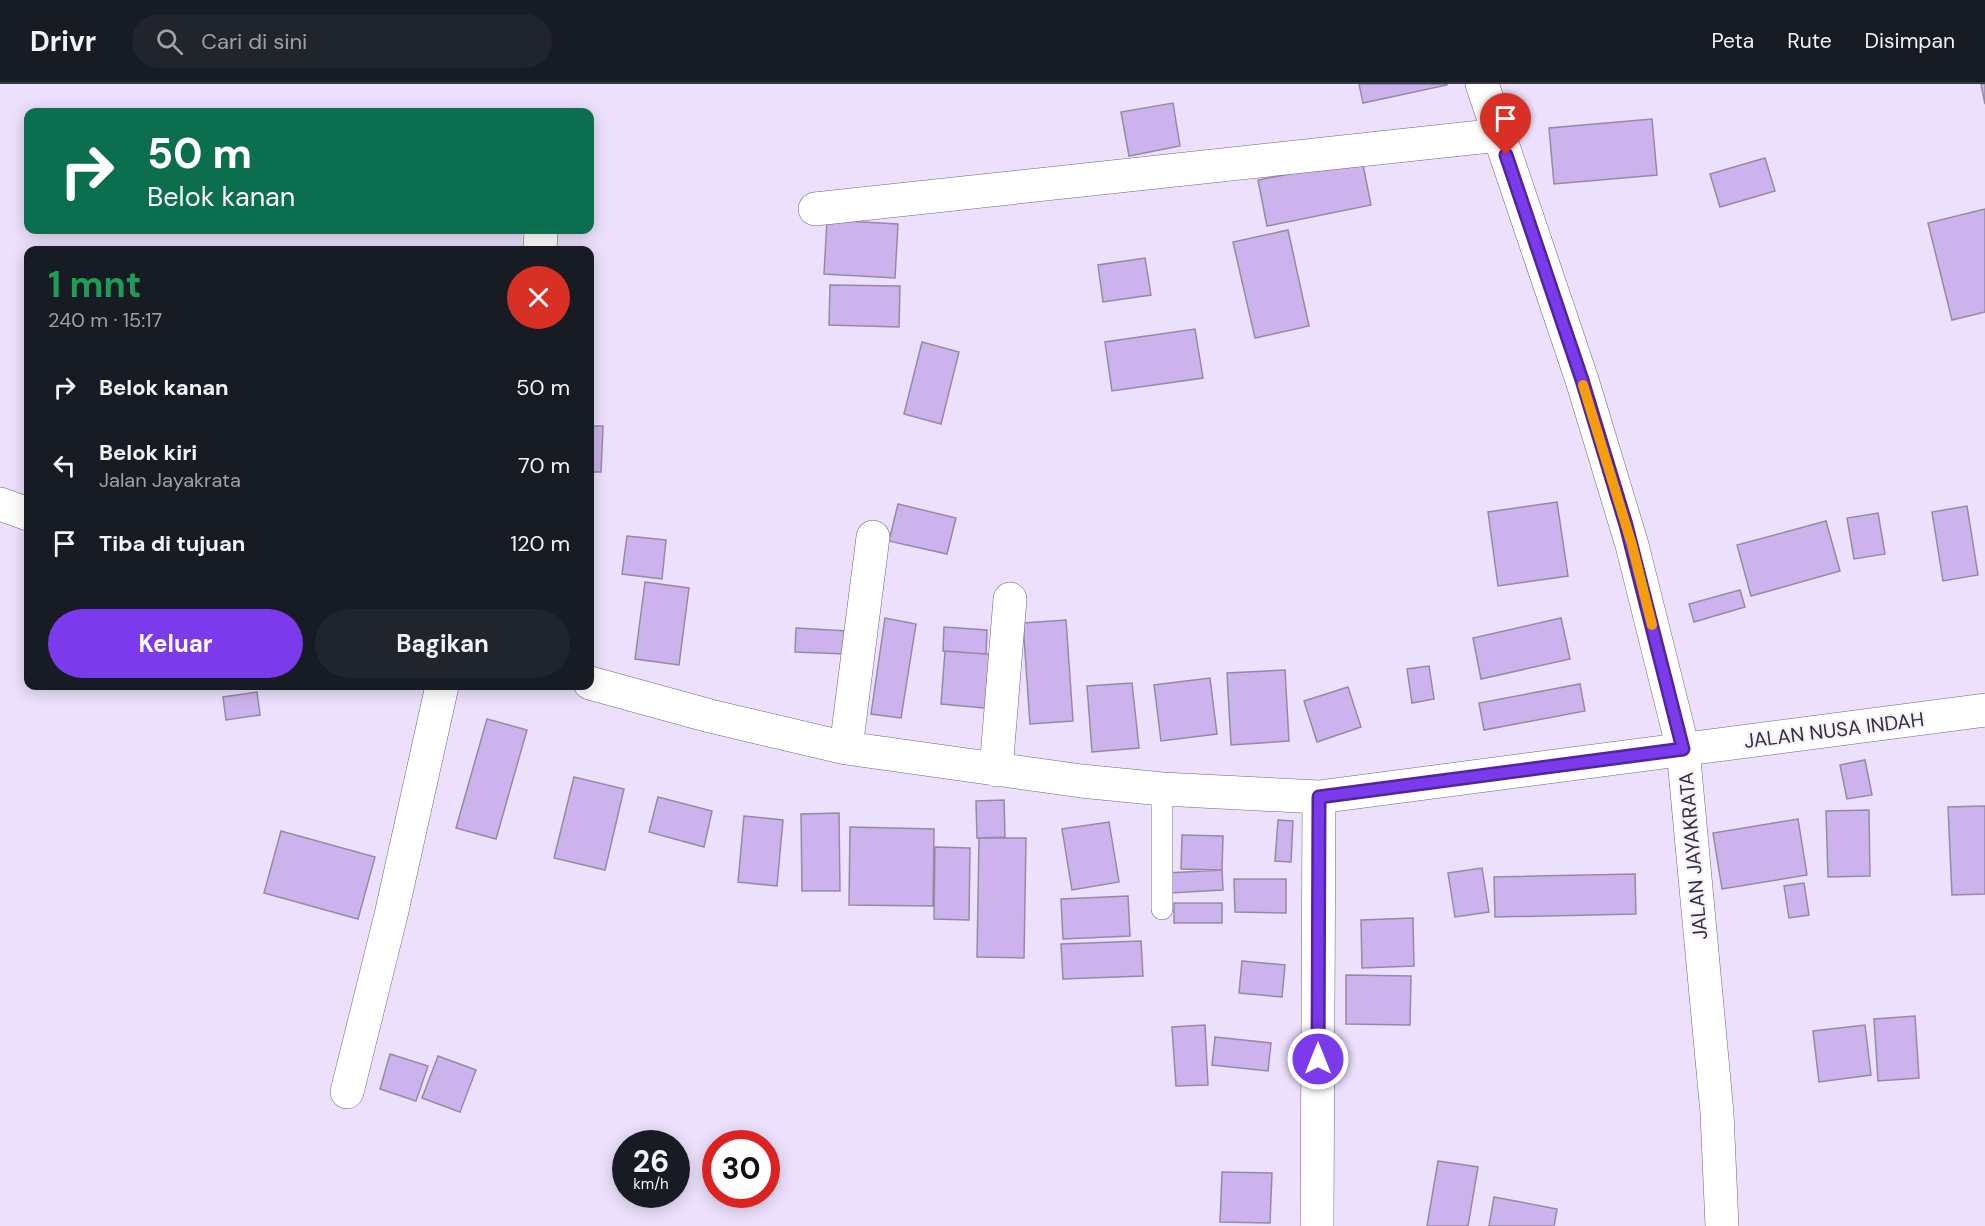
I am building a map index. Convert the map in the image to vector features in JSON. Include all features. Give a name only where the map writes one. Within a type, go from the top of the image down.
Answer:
[{"type":"street","name":"JALAN JAYAKRATA","points":[[1482,84],[1582,380],[1629,534],[1683,749],[1717,1113],[1722,1226]]},
{"type":"street","points":[[815,209],[1499,135]]},
{"type":"street","points":[[0,504],[24,513]]},
{"type":"street","points":[[846,748],[873,537]]},
{"type":"street","points":[[996,770],[1010,599]]},
{"type":"street","name":"JALAN NUSA INDAH","points":[[594,684],[710,716],[846,748],[996,770],[1162,789],[1319,797],[1985,710]]},
{"type":"street","points":[[346,1092],[391,915],[441,690]]},
{"type":"street","points":[[1317,1226],[1319,797]]},
{"type":"lane","points":[[1162,789],[1162,909]]},
{"type":"building","points":[[1359,84],[1447,84],[1447,85],[1363,103]]},
{"type":"building","points":[[1981,84],[1985,84],[1985,104]]},
{"type":"building","points":[[1173,103],[1180,146],[1129,156],[1121,112]]},
{"type":"building","points":[[1652,119],[1657,175],[1554,184],[1549,128]]},
{"type":"building","points":[[1765,158],[1775,191],[1720,207],[1710,174]]},
{"type":"building","points":[[1362,160],[1371,205],[1267,226],[1258,180]]},
{"type":"building","points":[[1985,209],[1985,312],[1952,320],[1928,223]]},
{"type":"building","points":[[827,220],[898,224],[895,278],[824,274]]},
{"type":"building","points":[[1288,230],[1309,326],[1255,338],[1233,242]]},
{"type":"building","points":[[1145,258],[1151,295],[1103,302],[1098,265]]},
{"type":"building","points":[[830,285],[900,286],[899,327],[829,325]]},
{"type":"building","points":[[1195,329],[1203,378],[1112,391],[1105,342]]},
{"type":"building","points":[[922,342],[959,352],[941,424],[904,414]]},
{"type":"building","points":[[594,426],[603,426],[601,472],[594,472]]},
{"type":"building","points":[[1557,502],[1568,576],[1498,586],[1488,512]]},
{"type":"building","points":[[898,504],[956,518],[947,554],[889,541]]},
{"type":"building","points":[[1967,506],[1978,575],[1943,581],[1932,512]]},
{"type":"building","points":[[1878,513],[1885,554],[1854,559],[1847,518]]},
{"type":"building","points":[[1826,521],[1840,571],[1751,596],[1737,545]]},
{"type":"building","points":[[627,536],[666,540],[662,579],[622,574]]},
{"type":"building","points":[[645,582],[689,588],[679,665],[635,659]]},
{"type":"building","points":[[1740,590],[1745,607],[1694,622],[1689,604]]},
{"type":"building","points":[[885,618],[916,624],[901,718],[871,714]]},
{"type":"building","points":[[1561,618],[1570,659],[1481,679],[1473,638]]},
{"type":"building","points":[[1066,620],[1073,721],[1030,724],[1023,623]]},
{"type":"building","points":[[944,627],[987,630],[986,654],[943,651]]},
{"type":"building","points":[[796,628],[847,631],[846,654],[795,652]]},
{"type":"building","points":[[945,651],[999,655],[995,709],[941,704]]},
{"type":"building","points":[[1429,666],[1434,699],[1412,703],[1407,669]]},
{"type":"building","points":[[1285,670],[1289,741],[1231,745],[1227,673]]},
{"type":"building","points":[[1210,678],[1217,734],[1161,741],[1154,685]]},
{"type":"building","points":[[1132,683],[1139,748],[1092,752],[1087,686]]},
{"type":"building","points":[[1580,684],[1585,711],[1484,730],[1479,703]]},
{"type":"building","points":[[1348,687],[1361,727],[1317,742],[1304,701]]},
{"type":"building","points":[[257,692],[260,715],[226,720],[223,697]]},
{"type":"building","points":[[487,719],[527,730],[496,839],[456,828]]},
{"type":"building","points":[[1865,760],[1872,795],[1847,799],[1840,765]]},
{"type":"building","points":[[574,777],[624,789],[605,870],[554,858]]},
{"type":"building","points":[[658,797],[712,811],[704,847],[649,832]]},
{"type":"building","points":[[1004,800],[1005,837],[977,838],[976,801]]},
{"type":"building","points":[[1985,806],[1985,894],[1952,895],[1948,807]]},
{"type":"building","points":[[1869,810],[1870,876],[1828,877],[1826,811]]},
{"type":"building","points":[[839,813],[840,891],[802,891],[801,814]]},
{"type":"building","points":[[744,816],[783,820],[777,886],[738,882]]},
{"type":"building","points":[[1798,819],[1807,875],[1722,889],[1713,833]]},
{"type":"building","points":[[1278,820],[1293,821],[1291,862],[1275,861]]},
{"type":"building","points":[[1109,822],[1119,882],[1072,890],[1062,829]]},
{"type":"building","points":[[850,827],[934,829],[933,906],[849,905]]},
{"type":"building","points":[[281,831],[375,857],[358,919],[264,893]]},
{"type":"building","points":[[1182,835],[1223,836],[1222,870],[1181,869]]},
{"type":"building","points":[[979,838],[1026,838],[1024,958],[977,957]]},
{"type":"building","points":[[935,847],[970,848],[969,920],[934,919]]},
{"type":"building","points":[[1482,868],[1489,912],[1455,917],[1448,873]]},
{"type":"building","points":[[1222,870],[1223,890],[1169,893],[1167,873]]},
{"type":"building","points":[[1635,874],[1636,914],[1495,917],[1494,877]]},
{"type":"building","points":[[1234,879],[1286,879],[1286,913],[1235,912]]},
{"type":"building","points":[[1804,883],[1809,915],[1789,918],[1784,886]]},
{"type":"building","points":[[1128,896],[1130,936],[1063,939],[1061,899]]},
{"type":"building","points":[[1174,903],[1222,903],[1222,923],[1174,923]]},
{"type":"building","points":[[1413,918],[1414,966],[1362,968],[1361,920]]},
{"type":"building","points":[[1141,941],[1143,976],[1063,979],[1061,944]]},
{"type":"building","points":[[1242,961],[1285,965],[1282,997],[1239,993]]},
{"type":"building","points":[[1346,975],[1411,976],[1410,1025],[1346,1024]]},
{"type":"building","points":[[1915,1016],[1919,1078],[1878,1081],[1874,1019]]},
{"type":"building","points":[[1205,1025],[1208,1085],[1176,1086],[1172,1027]]},
{"type":"building","points":[[1865,1025],[1871,1075],[1819,1082],[1813,1031]]},
{"type":"building","points":[[1215,1037],[1271,1043],[1268,1071],[1212,1065]]},
{"type":"building","points":[[390,1054],[428,1066],[416,1101],[380,1089]]},
{"type":"building","points":[[438,1056],[476,1070],[460,1112],[422,1098]]},
{"type":"building","points":[[1438,1161],[1478,1167],[1468,1226],[1427,1226]]},
{"type":"building","points":[[1222,1172],[1272,1173],[1270,1223],[1220,1222]]},
{"type":"building","points":[[1494,1197],[1557,1209],[1554,1226],[1489,1226]]},
{"type":"slow traffic","points":[[1583,385],[1632,545],[1652,625]]},
{"type":"route","points":[[1318,1059],[1319,797],[1683,749],[1626,525],[1582,380],[1506,155]]}]
